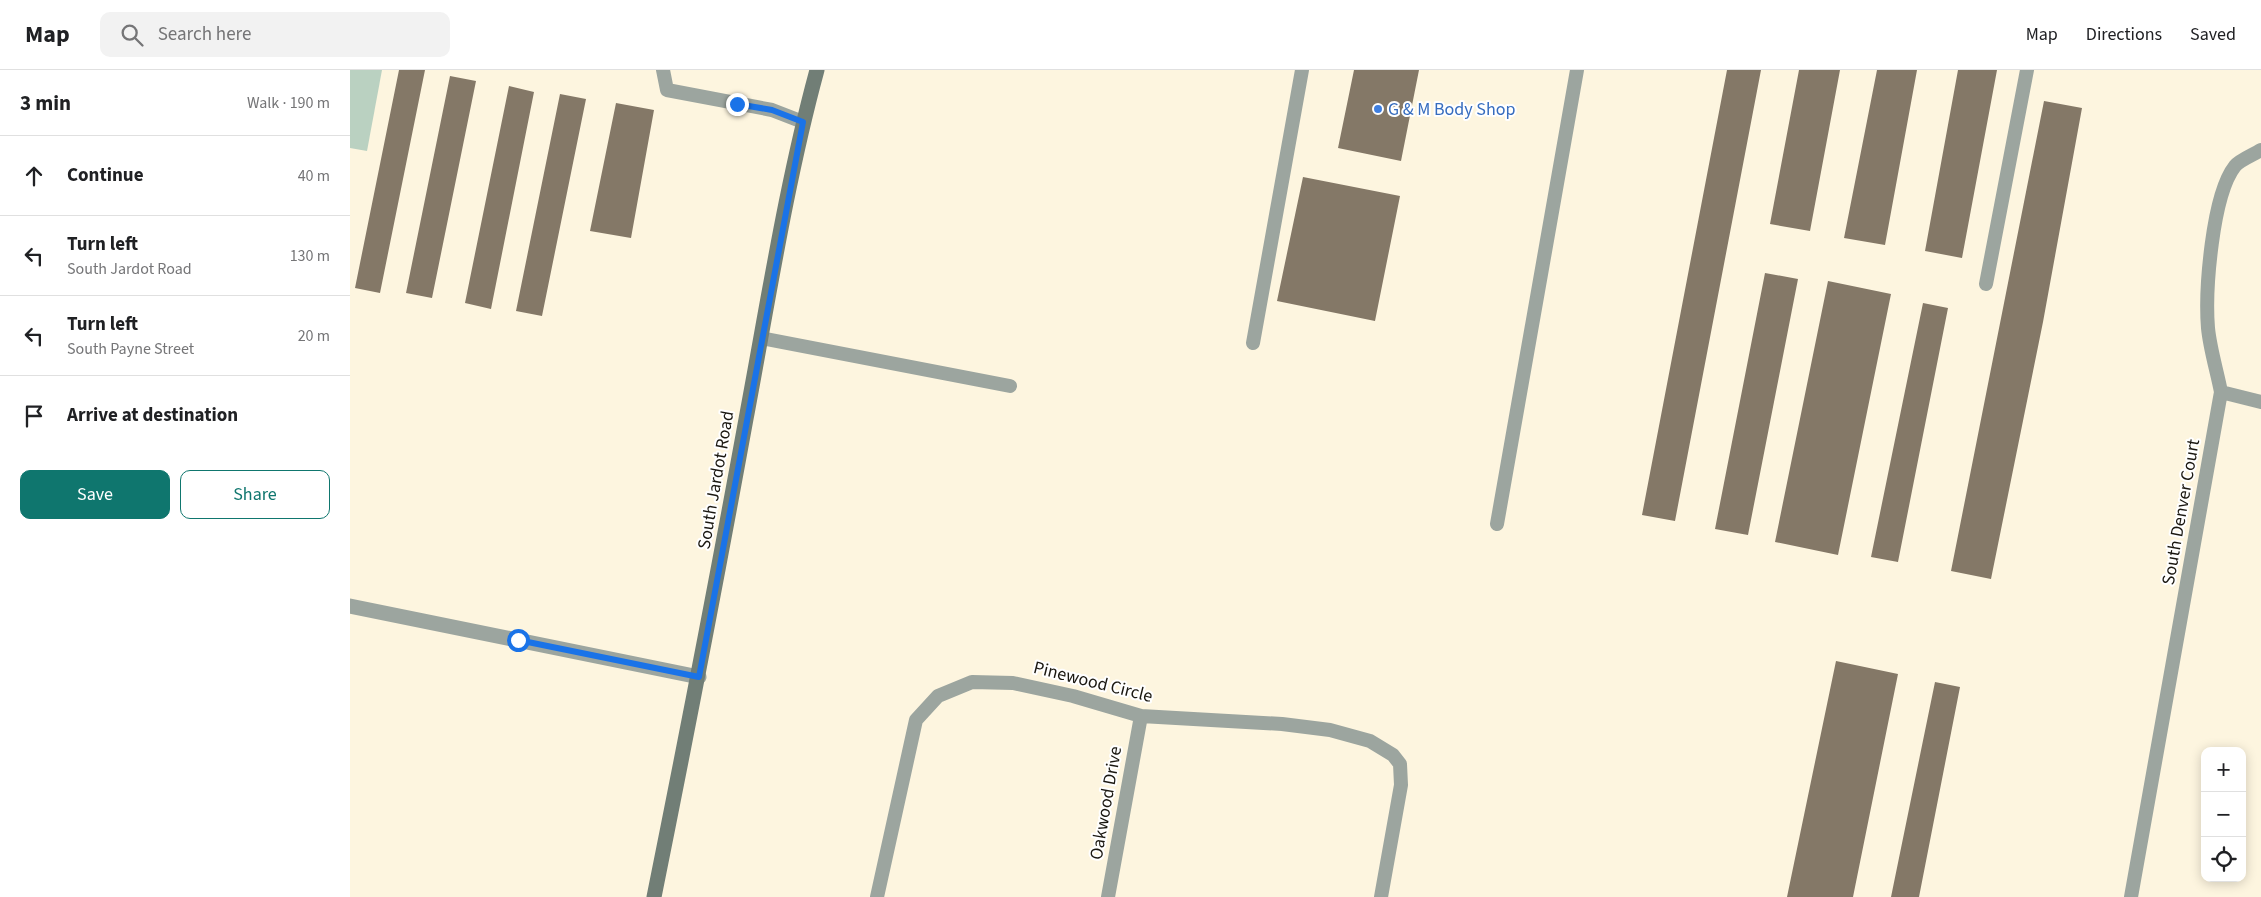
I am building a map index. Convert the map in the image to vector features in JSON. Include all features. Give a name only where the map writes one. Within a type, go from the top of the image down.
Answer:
[{"type":"street","name":"South Jardot Road","points":[[654,897],[699,677],[803,122],[817,70]]},
{"type":"street","points":[[350,606],[699,677]]},
{"type":"lane","points":[[663,70],[667,90],[772,110],[803,122]]},
{"type":"lane","points":[[1253,343],[1302,70]]},
{"type":"lane","points":[[1497,524],[1577,70]]},
{"type":"lane","points":[[1986,284],[2027,70]]},
{"type":"lane","name":"South Denver Court","points":[[2131,897],[2221,392],[2208,328],[2208,278],[2212,247],[2222,193],[2235,166],[2261,150]]},
{"type":"lane","points":[[761,338],[1010,386]]},
{"type":"lane","points":[[2221,392],[2261,402]]},
{"type":"lane","name":"Pinewood Circle","points":[[877,897],[916,720],[938,696],[972,682],[1013,683],[1073,696],[1141,716],[1282,724],[1330,730],[1370,742],[1394,755],[1400,764],[1401,785],[1381,897]]},
{"type":"lane","name":"Oakwood Drive","points":[[1108,897],[1141,716]]},
{"type":"green space","points":[[350,70],[382,70],[367,151],[350,148]]},
{"type":"building","points":[[399,70],[425,70],[380,293],[355,288]]},
{"type":"building","name":"G & M Body Shop","points":[[1354,70],[1419,70],[1401,161],[1338,148]]},
{"type":"building","points":[[1727,70],[1761,70],[1675,521],[1642,515]]},
{"type":"building","points":[[1799,70],[1840,70],[1810,231],[1770,224]]},
{"type":"building","points":[[1877,70],[1917,70],[1885,245],[1844,238]]},
{"type":"building","points":[[1958,70],[1997,70],[1962,258],[1925,251]]},
{"type":"building","points":[[450,76],[476,81],[432,298],[406,293]]},
{"type":"building","points":[[509,86],[534,92],[491,309],[465,303]]},
{"type":"building","points":[[560,94],[586,99],[542,316],[516,311]]},
{"type":"building","points":[[2044,101],[2082,108],[2043,322],[1991,579],[1951,571]]},
{"type":"building","points":[[616,103],[654,110],[631,238],[590,231]]},
{"type":"building","points":[[1303,177],[1400,196],[1375,321],[1277,301]]},
{"type":"building","points":[[1765,273],[1798,279],[1748,535],[1715,529]]},
{"type":"building","points":[[1828,281],[1891,294],[1838,555],[1775,542]]},
{"type":"building","points":[[1923,303],[1948,308],[1898,562],[1871,557]]},
{"type":"building","points":[[1836,661],[1898,674],[1853,897],[1787,897]]},
{"type":"building","points":[[1935,682],[1960,687],[1919,897],[1891,897]]},
{"type":"place","name":"G & M Body Shop","points":[[1378,109]]},
{"type":"route","points":[[518,640],[699,677],[803,122],[772,110],[737,104]]}]
